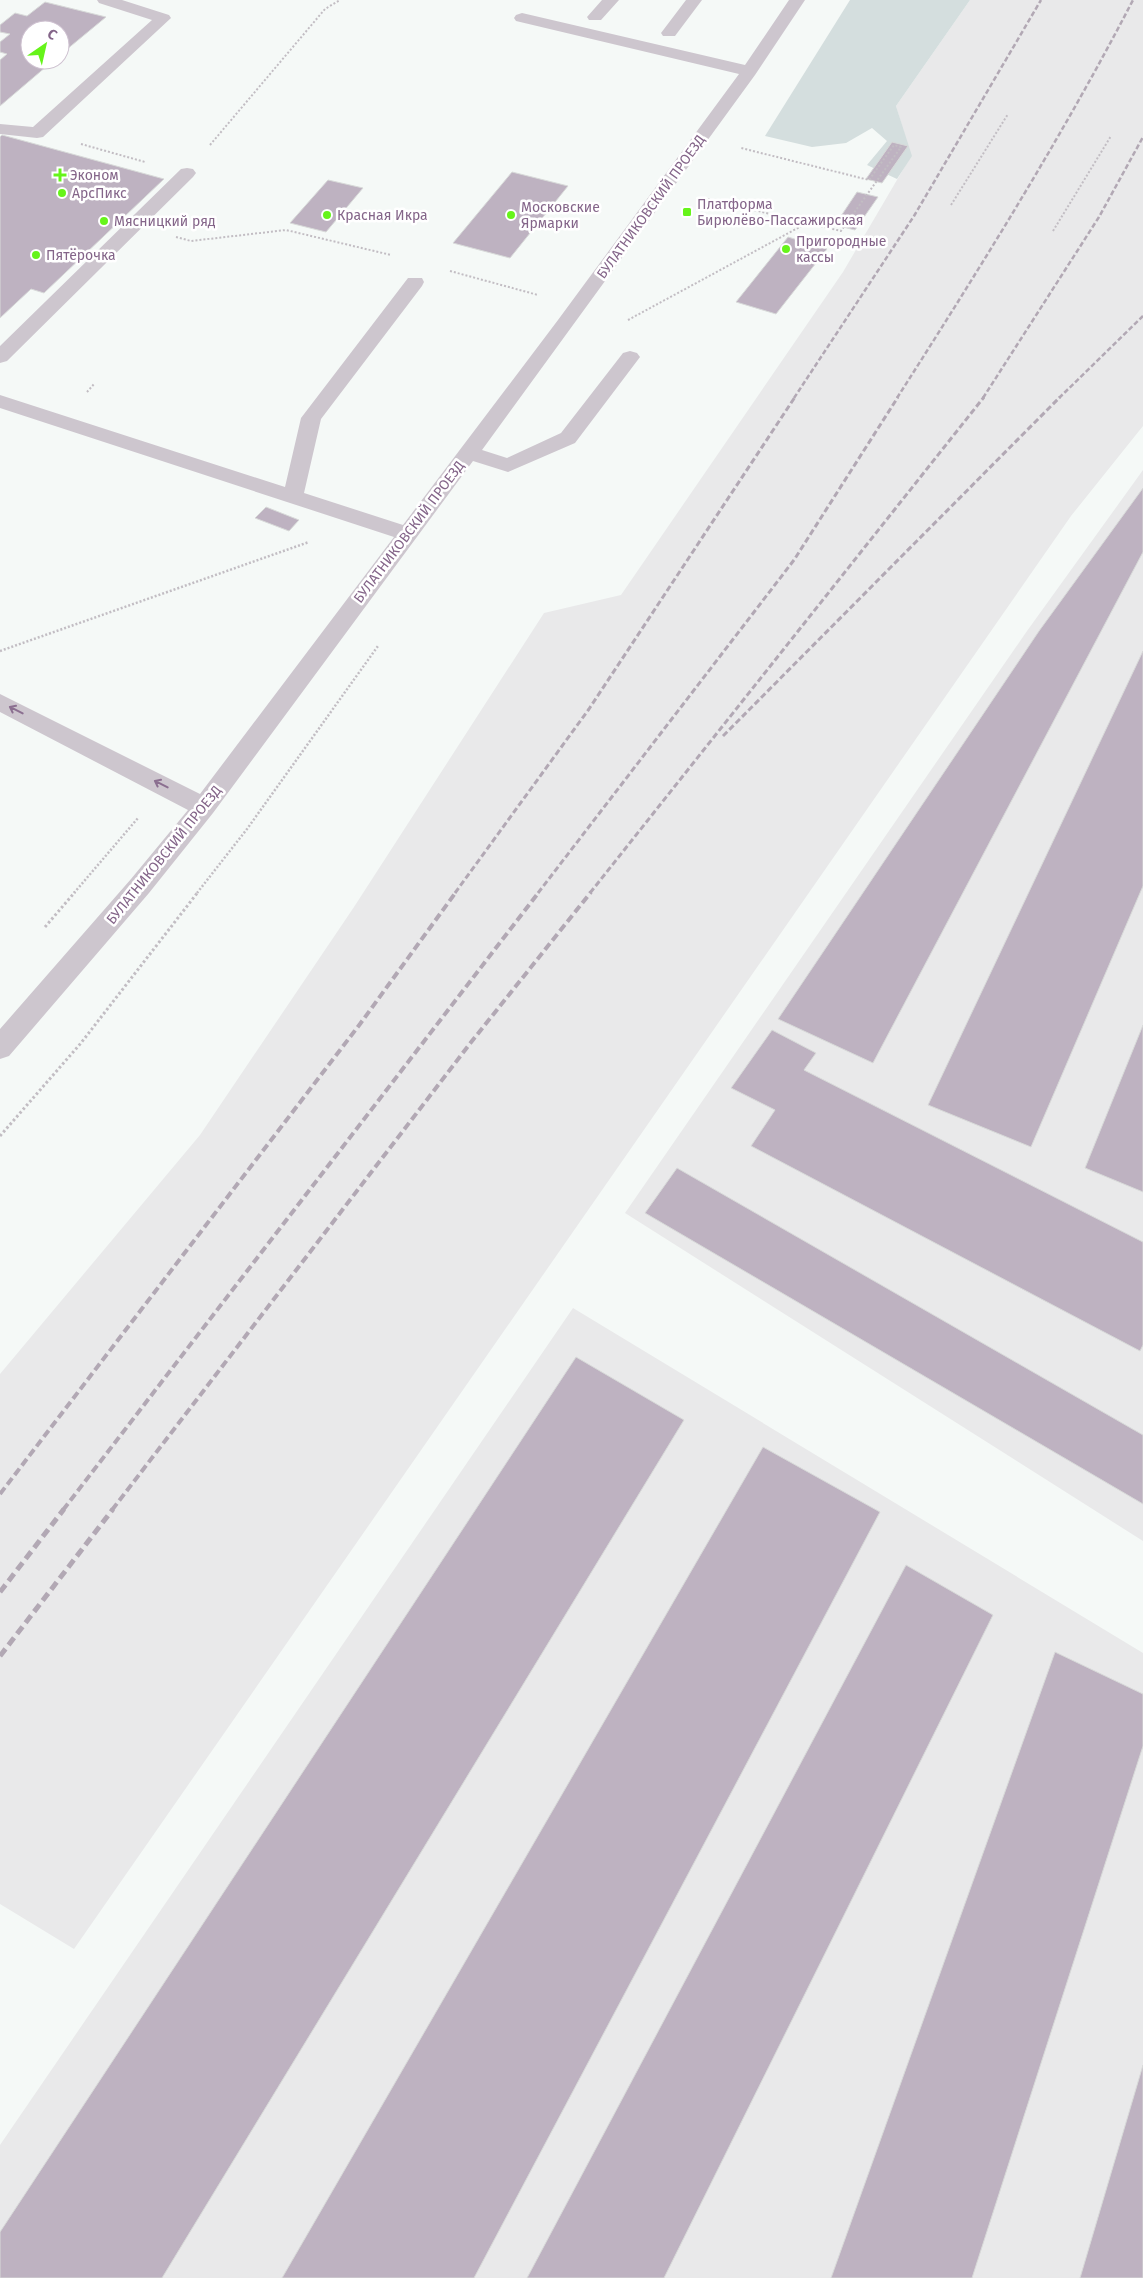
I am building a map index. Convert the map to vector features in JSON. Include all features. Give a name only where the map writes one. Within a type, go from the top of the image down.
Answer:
[{"type":"street","points":[[0,128],[37,133],[163,18],[105,0]]},
{"type":"street","points":[[595,18],[611,0]]},
{"type":"street","points":[[669,33],[694,0]]},
{"type":"street","name":"БУЛАТНИКОВСКИЙ ПРОЕЗД","points":[[0,1048],[140,886],[204,807],[750,71],[797,0]]},
{"type":"street","points":[[522,18],[750,71]]},
{"type":"street","points":[[0,357],[186,173]]},
{"type":"street","points":[[293,497],[311,418],[415,282]]},
{"type":"street","points":[[468,453],[508,464],[568,438],[630,357]]},
{"type":"street","points":[[0,401],[407,534]]},
{"type":"street","points":[[0,702],[204,807]]},
{"type":"path","points":[[37,133],[186,173],[325,9],[340,0]]},
{"type":"path","points":[[951,205],[1008,114]]},
{"type":"path","points":[[1052,232],[1111,136]]},
{"type":"path","points":[[698,196],[840,231],[901,147],[894,145],[869,180],[737,147]]},
{"type":"path","points":[[627,321],[807,223]]},
{"type":"path","points":[[131,227],[190,241],[286,230],[396,256]]},
{"type":"path","points":[[442,269],[545,298]]},
{"type":"path","points":[[0,651],[369,522]]},
{"type":"shaded area","points":[[850,0],[970,0],[896,106],[912,156],[897,179],[867,165],[887,141],[872,128],[846,143],[812,147],[765,136]]},
{"type":"shaded area","points":[[970,0],[1143,0],[1143,426],[1071,516],[74,1949],[0,1904],[0,1374],[200,1135],[354,907],[544,613],[621,595],[843,272],[911,156],[896,106]]},
{"type":"shaded area","points":[[1143,470],[1143,1541],[625,1213],[1027,631]]},
{"type":"shaded area","points":[[573,1308],[1143,1653],[1143,2278],[0,2278],[0,2145]]},
{"type":"building","points":[[45,2],[106,17],[70,47],[70,20],[20,20],[20,70],[42,70],[0,106],[0,60],[7,54],[0,52],[0,42],[10,34],[0,32],[0,25],[15,13],[27,16]]},
{"type":"building","points":[[2,135],[164,179],[44,293],[31,289],[0,318],[0,137]]},
{"type":"building","points":[[892,142],[908,146],[882,183],[866,179]]},
{"type":"building","name":"Московские Ярмарки","points":[[512,172],[568,186],[510,258],[453,243]]},
{"type":"building","points":[[328,180],[363,188],[326,232],[290,223]]},
{"type":"building","points":[[857,192],[878,197],[855,230],[835,225]]},
{"type":"building","points":[[788,237],[827,249],[776,314],[736,302]]},
{"type":"building","points":[[1143,488],[1143,552],[873,1063],[778,1019],[1039,631]]},
{"type":"building","points":[[266,507],[299,520],[289,531],[255,518]]},
{"type":"building","points":[[1143,651],[1143,886],[1031,1147],[928,1105]]},
{"type":"building","points":[[1143,1025],[1143,1192],[1085,1168]]},
{"type":"building","points":[[772,1030],[816,1053],[804,1070],[1143,1242],[1143,1345],[1140,1351],[751,1146],[775,1110],[731,1088]]},
{"type":"building","points":[[677,1168],[1143,1435],[1143,1504],[645,1213]]},
{"type":"building","points":[[576,1357],[684,1420],[162,2278],[0,2278],[0,2232]]},
{"type":"building","points":[[763,1447],[880,1512],[474,2278],[282,2278]]},
{"type":"building","points":[[906,1565],[993,1615],[664,2278],[527,2278]]},
{"type":"building","points":[[1055,1652],[1143,1694],[1143,1746],[972,2278],[831,2278]]},
{"type":"building","points":[[1143,2065],[1143,2278],[1080,2278]]},
{"type":"railway","points":[[794,398],[914,216],[1041,0]]},
{"type":"railway","points":[[897,398],[1049,152],[1133,0]]},
{"type":"railway","points":[[983,398],[1099,217],[1143,137]]},
{"type":"railway","points":[[1059,398],[1143,316]]},
{"type":"railway","points":[[455,893],[589,709],[795,397]]},
{"type":"railway","points":[[538,893],[794,560],[898,397]]},
{"type":"railway","points":[[590,893],[984,397]]},
{"type":"railway","points":[[723,736],[1059,398]]},
{"type":"railway","points":[[0,1494],[360,1024],[456,892]]},
{"type":"railway","points":[[63,1510],[539,892]]},
{"type":"railway","points":[[112,1510],[472,1041],[591,892]]},
{"type":"railway","points":[[0,1592],[64,1509]]},
{"type":"railway","points":[[0,1656],[113,1509]]},
{"type":"place","name":"Эконом","points":[[60,175]]},
{"type":"place","name":"АрсПикс","points":[[62,193]]},
{"type":"place","name":"Платформа Бирюлёво-Пассажирская","points":[[687,212]]},
{"type":"place","name":"Красная Икра","points":[[327,215]]},
{"type":"place","name":"Московские Ярмарки","points":[[511,215]]},
{"type":"place","name":"Мясницкий ряд","points":[[104,221]]},
{"type":"place","name":"Пригородные кассы","points":[[786,249]]},
{"type":"place","name":"Пятёрочка","points":[[36,255]]}]
